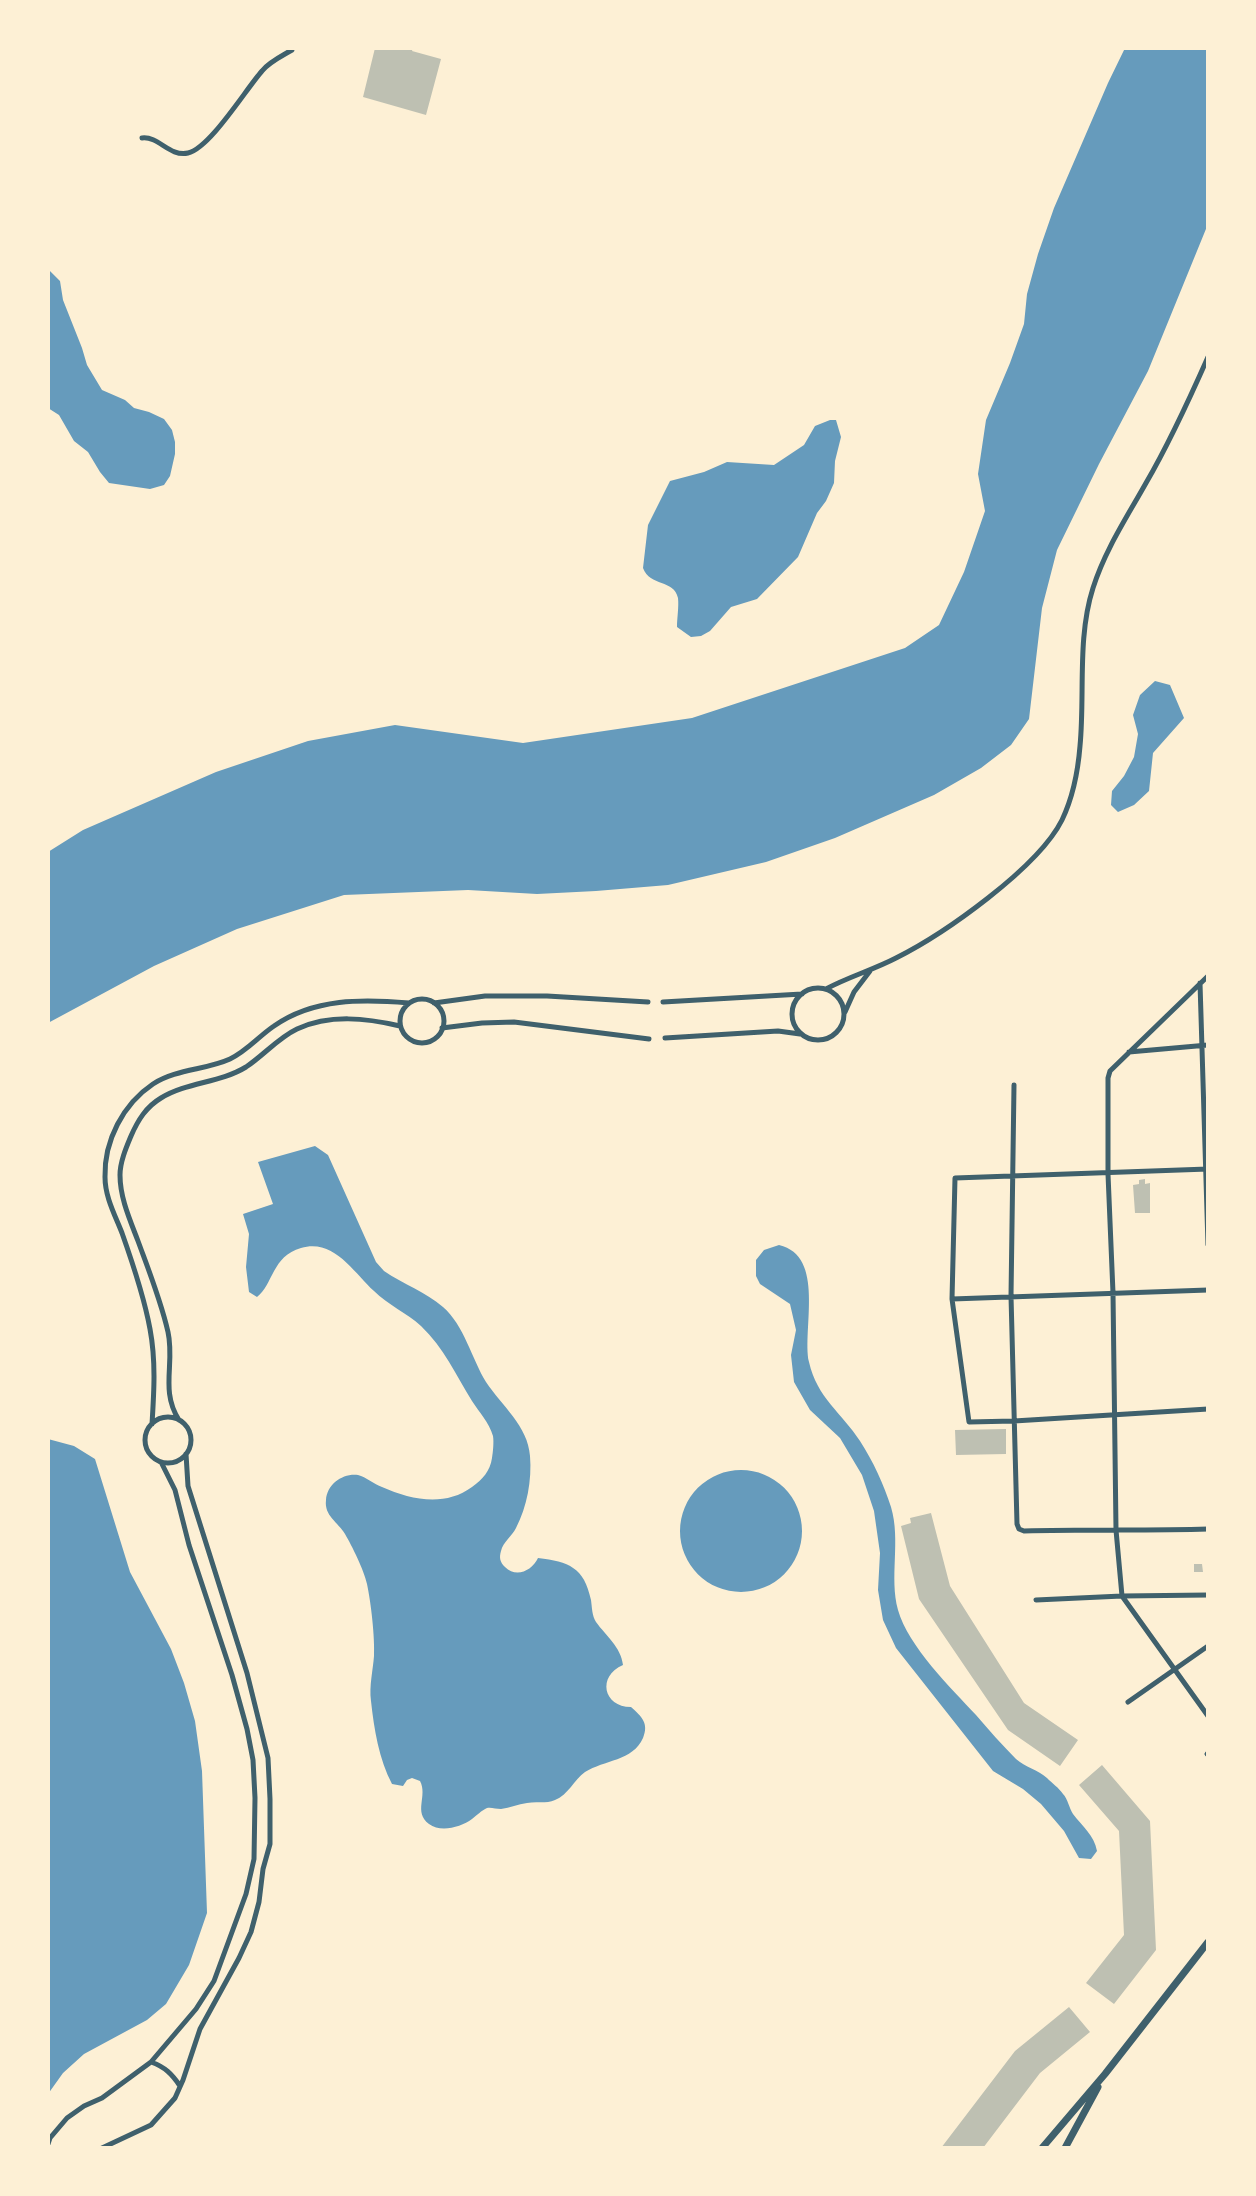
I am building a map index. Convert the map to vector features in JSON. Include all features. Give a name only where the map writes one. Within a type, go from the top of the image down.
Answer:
[{"type":"street","points":[[142,138],[152,139],[176,153],[188,153],[197,149],[221,124],[263,69],[292,48]]},
{"type":"street","points":[[802,1035],[793,1022],[792,1014],[796,1000],[802,994],[809,990],[825,989],[844,979],[871,970],[947,928],[1020,869],[1046,844],[1061,822],[1072,798],[1080,746],[1084,641],[1092,590],[1106,555],[1181,419],[1208,357]]},
{"type":"street","points":[[665,1038],[778,1031],[802,1035],[819,1041],[826,1039],[840,1029],[844,1013],[854,992],[871,970]]},
{"type":"street","points":[[1208,976],[1110,1071],[1108,1078],[1116,1530],[1122,1596],[1208,1716]]},
{"type":"street","points":[[1200,983],[1206,1045],[1208,1245]]},
{"type":"street","points":[[825,989],[839,998],[844,1013]]},
{"type":"street","points":[[663,1002],[802,994]]},
{"type":"street","points":[[400,1026],[375,1020],[337,1018],[297,1029],[236,1073],[173,1091],[146,1109],[136,1124],[124,1155],[120,1175],[124,1204],[157,1293],[169,1334],[171,1407],[189,1430],[191,1437],[191,1445],[186,1454],[176,1462],[161,1462],[154,1458],[146,1446],[145,1438],[152,1424],[154,1359],[150,1329],[136,1274],[108,1198],[105,1178],[107,1150],[122,1115],[142,1093],[165,1077],[221,1063],[237,1055],[274,1025],[301,1011],[336,1003],[368,999],[410,1003],[422,999],[434,1003],[485,996],[648,1002]]},
{"type":"street","points":[[410,1003],[401,1013],[400,1026],[407,1038],[420,1043],[434,1040],[442,1028],[442,1014],[434,1003]]},
{"type":"street","points":[[442,1028],[514,1022],[649,1039]]},
{"type":"street","points":[[1129,1052],[1206,1045]]},
{"type":"street","points":[[1014,1085],[1011,1296],[1017,1524],[1019,1529],[1024,1531],[1208,1529]]},
{"type":"street","points":[[1207,1169],[955,1178],[952,1299],[969,1422],[1208,1409]]},
{"type":"street","points":[[952,1299],[1208,1290]]},
{"type":"street","points":[[152,1424],[165,1418],[179,1420]]},
{"type":"street","points":[[102,2148],[151,2125],[175,2098],[200,2028],[251,1932],[270,1844],[268,1758],[247,1673],[188,1486],[186,1454]]},
{"type":"street","points":[[48,2144],[50,2138],[67,2118],[84,2106],[102,2098],[152,2062],[196,2009],[214,1981],[226,1951],[246,1894],[254,1859],[253,1760],[247,1729],[232,1675],[189,1545],[175,1490],[161,1462]]},
{"type":"street","points":[[1036,1600],[1208,1595]]},
{"type":"street","points":[[1128,1702],[1208,1646]]},
{"type":"street","points":[[1042,2148],[1105,2074],[1208,1942]]},
{"type":"street","points":[[152,2062],[164,2067],[180,2086]]},
{"type":"street","points":[[1065,2148],[1105,2074]]},
{"type":"water","points":[[1125,48],[1208,48],[1208,224],[1148,371],[1057,550],[1042,608],[1029,719],[1011,745],[981,768],[934,795],[835,838],[766,862],[668,885],[596,891],[537,894],[468,890],[344,895],[237,929],[154,966],[48,1023],[48,852],[83,830],[216,772],[308,741],[395,725],[523,743],[692,718],[905,648],[939,625],[964,572],[985,511],[978,474],[986,420],[1024,324],[1027,294],[1038,254],[1054,208]]},
{"type":"water","points":[[48,269],[60,281],[63,300],[87,365],[102,390],[125,400],[134,408],[164,419],[172,430],[175,454],[170,476],[164,485],[150,489],[109,483],[88,452],[74,441],[59,415],[48,408]]},
{"type":"water","points":[[836,420],[841,437],[835,461],[834,483],[826,501],[817,513],[798,557],[757,599],[731,607],[710,631],[701,636],[691,637],[677,627],[678,598],[676,592],[651,578],[643,568],[648,525],[670,481],[704,472],[727,462],[774,465],[804,445],[815,426]]},
{"type":"water","points":[[1155,681],[1170,685],[1184,718],[1153,753],[1149,791],[1134,805],[1118,812],[1111,805],[1112,791],[1124,776],[1134,757],[1138,734],[1133,715],[1140,695]]},
{"type":"water","points":[[315,1146],[328,1155],[376,1262],[384,1271],[429,1297],[450,1314],[457,1323],[486,1382],[525,1435],[530,1456],[528,1493],[516,1528],[500,1553],[502,1563],[514,1572],[523,1572],[538,1558],[567,1564],[574,1568],[588,1589],[595,1620],[616,1647],[622,1659],[623,1665],[609,1676],[607,1690],[614,1702],[631,1707],[641,1717],[645,1724],[643,1738],[638,1746],[625,1756],[585,1772],[564,1795],[555,1800],[530,1802],[501,1809],[487,1808],[472,1819],[451,1828],[434,1827],[424,1819],[422,1814],[423,1792],[420,1781],[412,1778],[407,1780],[403,1786],[392,1784],[380,1754],[370,1690],[374,1639],[367,1584],[361,1565],[348,1539],[327,1510],[327,1494],[337,1481],[347,1476],[358,1475],[393,1492],[416,1498],[451,1497],[472,1487],[490,1467],[493,1438],[486,1422],[429,1334],[416,1321],[379,1296],[333,1252],[313,1246],[291,1252],[284,1257],[257,1297],[249,1292],[246,1267],[249,1234],[243,1214],[273,1204],[258,1162]]},
{"type":"water","points":[[779,1245],[793,1252],[803,1263],[807,1278],[808,1348],[813,1375],[824,1395],[865,1449],[878,1473],[891,1507],[895,1533],[896,1597],[903,1624],[931,1666],[1016,1759],[1043,1775],[1066,1798],[1073,1814],[1093,1840],[1097,1851],[1091,1859],[1079,1858],[1064,1831],[1041,1804],[1023,1789],[993,1771],[896,1648],[883,1620],[878,1590],[880,1553],[874,1511],[862,1475],[840,1438],[810,1410],[794,1382],[791,1355],[796,1330],[790,1304],[760,1284],[756,1276],[756,1260],[764,1250]]},
{"type":"water","points":[[48,1439],[74,1446],[95,1459],[130,1572],[171,1649],[184,1683],[195,1721],[202,1771],[207,1913],[189,1965],[166,2004],[147,2020],[84,2054],[63,2073],[48,2094]]},
{"type":"water","points":[[741,1470],[764,1474],[784,1488],[798,1508],[802,1531],[798,1554],[784,1574],[764,1588],[741,1592],[718,1588],[698,1574],[684,1554],[680,1531],[684,1508],[698,1488],[718,1474]]},
{"type":"building","points":[[375,48],[413,48],[412,51],[441,59],[426,115],[363,97]]},
{"type":"building","points":[[1145,1179],[1145,1184],[1150,1183],[1150,1213],[1135,1213],[1133,1185]]},
{"type":"building","points":[[1006,1429],[1006,1454],[956,1455],[955,1430]]},
{"type":"building","points":[[931,1513],[950,1586],[1024,1703],[1078,1740],[1060,1766],[1008,1730],[919,1599],[901,1526],[911,1523],[910,1518]]},
{"type":"building","points":[[1194,1564],[1202,1564],[1203,1572],[1194,1572]]},
{"type":"building","points":[[1102,1765],[1150,1821],[1156,1950],[1114,2004],[1086,1983],[1124,1935],[1119,1831],[1079,1785]]},
{"type":"building","points":[[1069,2007],[1090,2032],[1040,2073],[983,2148],[941,2148],[1015,2051]]}]
